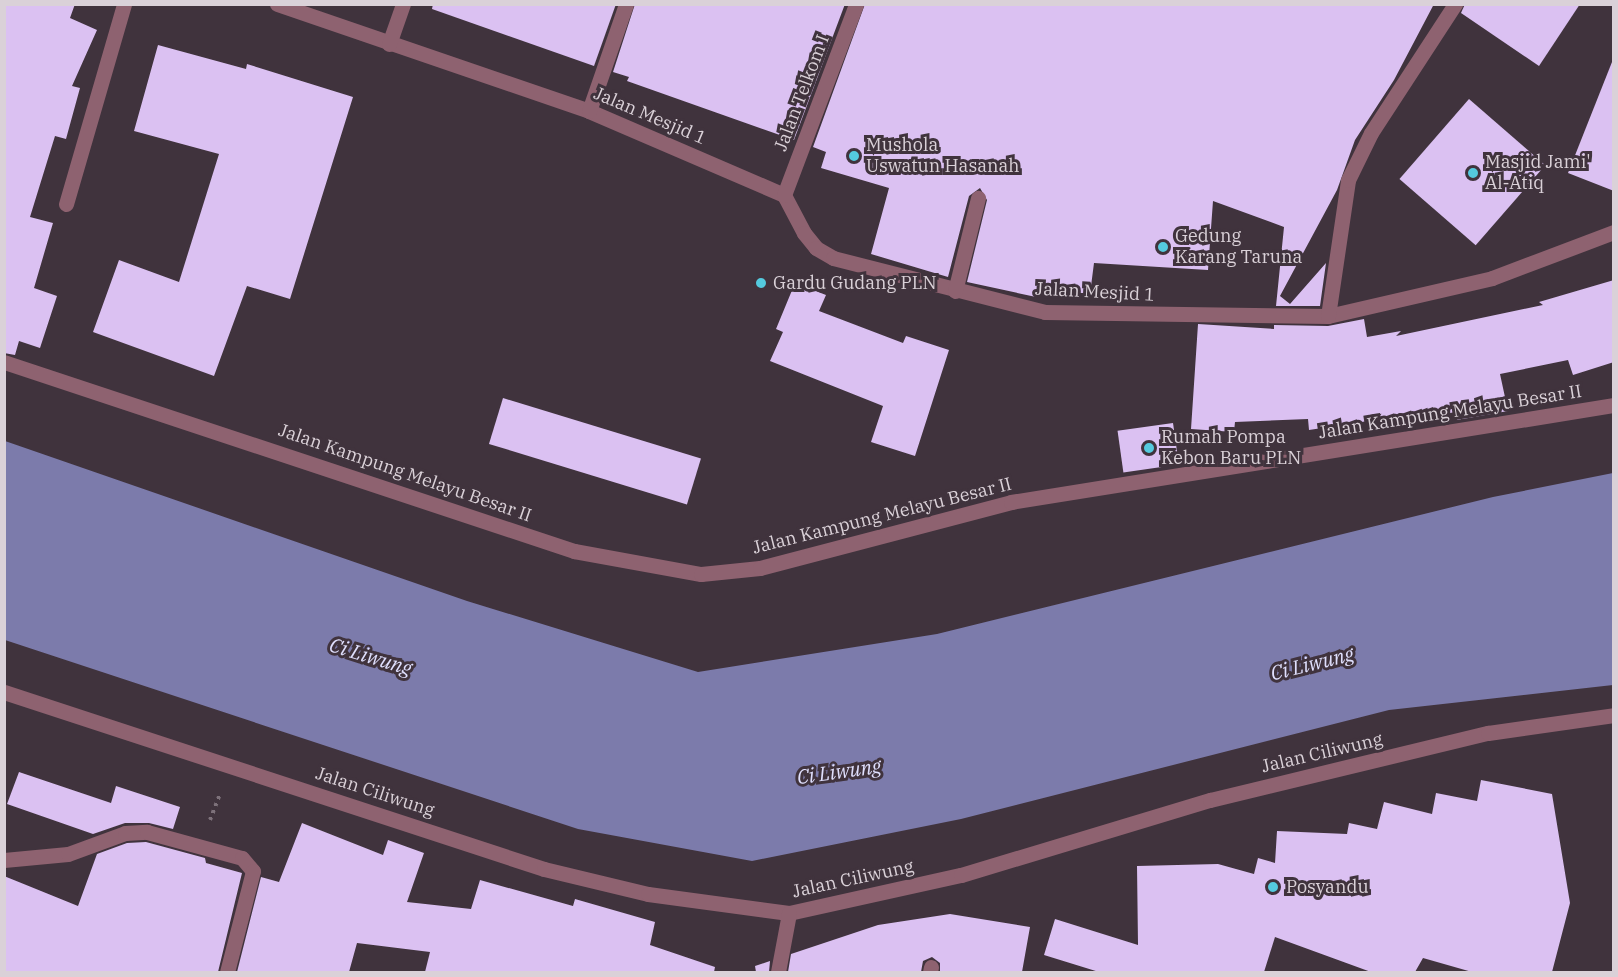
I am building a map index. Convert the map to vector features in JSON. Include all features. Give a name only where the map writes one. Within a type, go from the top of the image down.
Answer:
[{"type":"street","points":[[66,204],[124,4]]},
{"type":"street","name":"Jalan Mesjid 1","points":[[277,4],[589,111],[784,195],[804,233],[816,248],[833,258],[955,291],[1045,312],[1328,316],[1492,278],[1614,232]]},
{"type":"street","points":[[389,44],[403,4]]},
{"type":"street","points":[[589,111],[626,4]]},
{"type":"street","name":"Jalan Telkom I","points":[[784,195],[856,4]]},
{"type":"street","points":[[1328,316],[1348,180],[1371,134],[1455,4]]},
{"type":"street","points":[[955,291],[978,198]]},
{"type":"street","name":"Jalan Kampung Melayu Besar II","points":[[4,362],[574,550],[701,574],[760,568],[1011,502],[1614,405]]},
{"type":"street","name":"Jalan Ciliwung","points":[[4,692],[544,868],[648,894],[789,914],[961,875],[1210,800],[1488,733],[1614,714]]},
{"type":"street","points":[[4,860],[68,854],[125,833],[147,832],[200,849],[242,858],[253,868],[227,972]]},
{"type":"street","points":[[778,972],[789,914]]},
{"type":"path","points":[[200,849],[230,765]]},
{"type":"water","name":"Ci Liwung","points":[[5,441],[467,601],[698,672],[937,634],[1493,497],[1613,473],[1613,685],[1389,710],[961,819],[752,861],[578,829],[5,640]]},
{"type":"building","points":[[4,4],[75,4],[70,18],[97,30],[72,86],[80,88],[66,139],[55,136],[30,217],[53,223],[34,288],[57,296],[40,348],[19,341],[15,355],[4,353]]},
{"type":"building","points":[[433,4],[616,4],[594,66],[432,9]]},
{"type":"building","points":[[635,4],[845,4],[794,140],[627,81],[629,77],[613,72]]},
{"type":"building","points":[[865,4],[1434,4],[1394,80],[1355,140],[1337,190],[1280,296],[1290,304],[1326,263],[1320,306],[1276,306],[1284,227],[1213,201],[1208,270],[1094,263],[1090,294],[1038,288],[1036,297],[967,282],[987,200],[980,188],[969,196],[948,277],[871,254],[889,188],[821,168],[826,152],[813,147]]},
{"type":"building","points":[[1465,4],[1580,4],[1539,66],[1461,13]]},
{"type":"building","points":[[158,45],[246,69],[247,64],[353,97],[290,299],[247,286],[214,376],[93,332],[119,260],[179,282],[219,154],[134,131]]},
{"type":"building","points":[[1612,62],[1614,63],[1614,191],[1568,173]]},
{"type":"building","name":"Masjid Jami' Al-Atiq","points":[[1469,99],[1545,165],[1476,245],[1399,179]]},
{"type":"building","points":[[1614,280],[1614,362],[1573,375],[1568,360],[1500,374],[1508,411],[1457,420],[1455,412],[1389,426],[1388,418],[1309,430],[1308,419],[1235,422],[1234,432],[1191,429],[1198,324],[1274,329],[1274,325],[1328,326],[1364,319],[1367,337],[1401,331],[1396,336],[1543,305],[1539,302]]},
{"type":"building","points":[[795,283],[826,295],[819,311],[903,343],[906,336],[949,350],[915,456],[871,442],[883,406],[770,361],[783,332],[776,329]]},
{"type":"building","points":[[503,398],[701,459],[687,504],[489,444]]},
{"type":"building","name":"Rumah Pompa Kebon Baru PLN","points":[[1173,423],[1179,465],[1123,472],[1118,431]]},
{"type":"building","points":[[19,772],[111,803],[116,786],[180,807],[173,829],[149,823],[125,823],[93,834],[7,804]]},
{"type":"building","points":[[1481,780],[1552,794],[1570,903],[1552,972],[1472,972],[1423,958],[1415,972],[1371,972],[1275,937],[1264,972],[1099,972],[1044,955],[1055,919],[1138,945],[1137,866],[1218,864],[1254,874],[1258,858],[1275,863],[1277,831],[1347,834],[1349,823],[1377,829],[1384,802],[1432,814],[1436,793],[1477,801]]},
{"type":"building","points":[[302,823],[383,855],[388,840],[424,853],[407,902],[471,909],[480,880],[573,906],[575,899],[655,922],[650,945],[715,967],[714,972],[425,972],[430,952],[357,943],[349,972],[237,972],[261,877],[279,882]]},
{"type":"building","points":[[146,842],[205,858],[206,863],[242,873],[218,972],[4,972],[4,876],[78,906],[97,854],[127,843]]},
{"type":"building","points":[[950,914],[1030,927],[1022,972],[940,972],[940,963],[932,957],[923,961],[921,972],[788,972],[791,954],[878,925]]},
{"type":"building","points":[[770,961],[769,972],[756,972],[755,966]]},
{"type":"place","name":"Mushola Uswatun Hasanah","points":[[854,156]]},
{"type":"place","name":"Masjid Jami' Al-Atiq","points":[[1473,173]]},
{"type":"place","name":"Gedung Karang Taruna","points":[[1163,247]]},
{"type":"place","name":"Gardu Gudang PLN","points":[[761,283]]},
{"type":"place","name":"Rumah Pompa Kebon Baru PLN","points":[[1149,448]]},
{"type":"place","name":"Posyandu","points":[[1273,887]]}]
